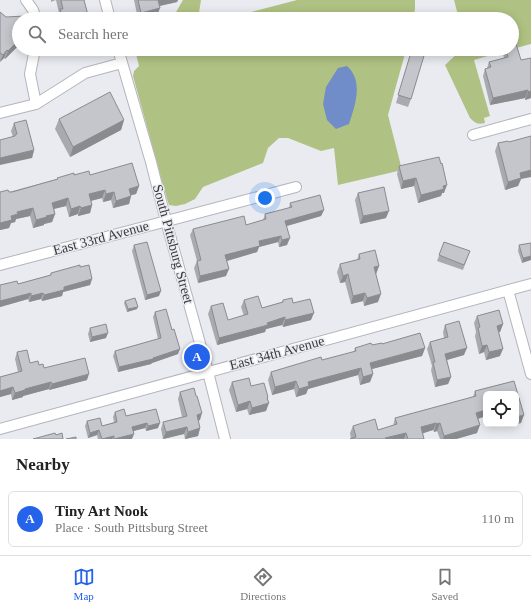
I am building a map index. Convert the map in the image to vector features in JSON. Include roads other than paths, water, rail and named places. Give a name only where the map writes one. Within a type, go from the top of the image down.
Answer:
[{"type":"street","points":[[26,0],[34,12]]},
{"type":"street","points":[[105,0],[108,12]]},
{"type":"street","points":[[34,56],[30,74],[36,104]]},
{"type":"street","name":"South Pittsburg Street","points":[[120,56],[151,162],[225,439]]},
{"type":"street","points":[[0,113],[36,104],[85,73],[122,63]]},
{"type":"street","points":[[473,135],[531,119]]},
{"type":"street","name":"East 33rd Avenue","points":[[0,265],[166,220],[296,187]]},
{"type":"street","name":"East 34th Avenue","points":[[0,429],[531,284]]},
{"type":"street","points":[[508,290],[531,374]]},
{"type":"water","points":[[347,66],[355,79],[357,94],[349,124],[336,129],[327,120],[323,104],[326,87],[338,68]]},
{"type":"place","name":"Tiny Art Nook","points":[[197,357]]}]
